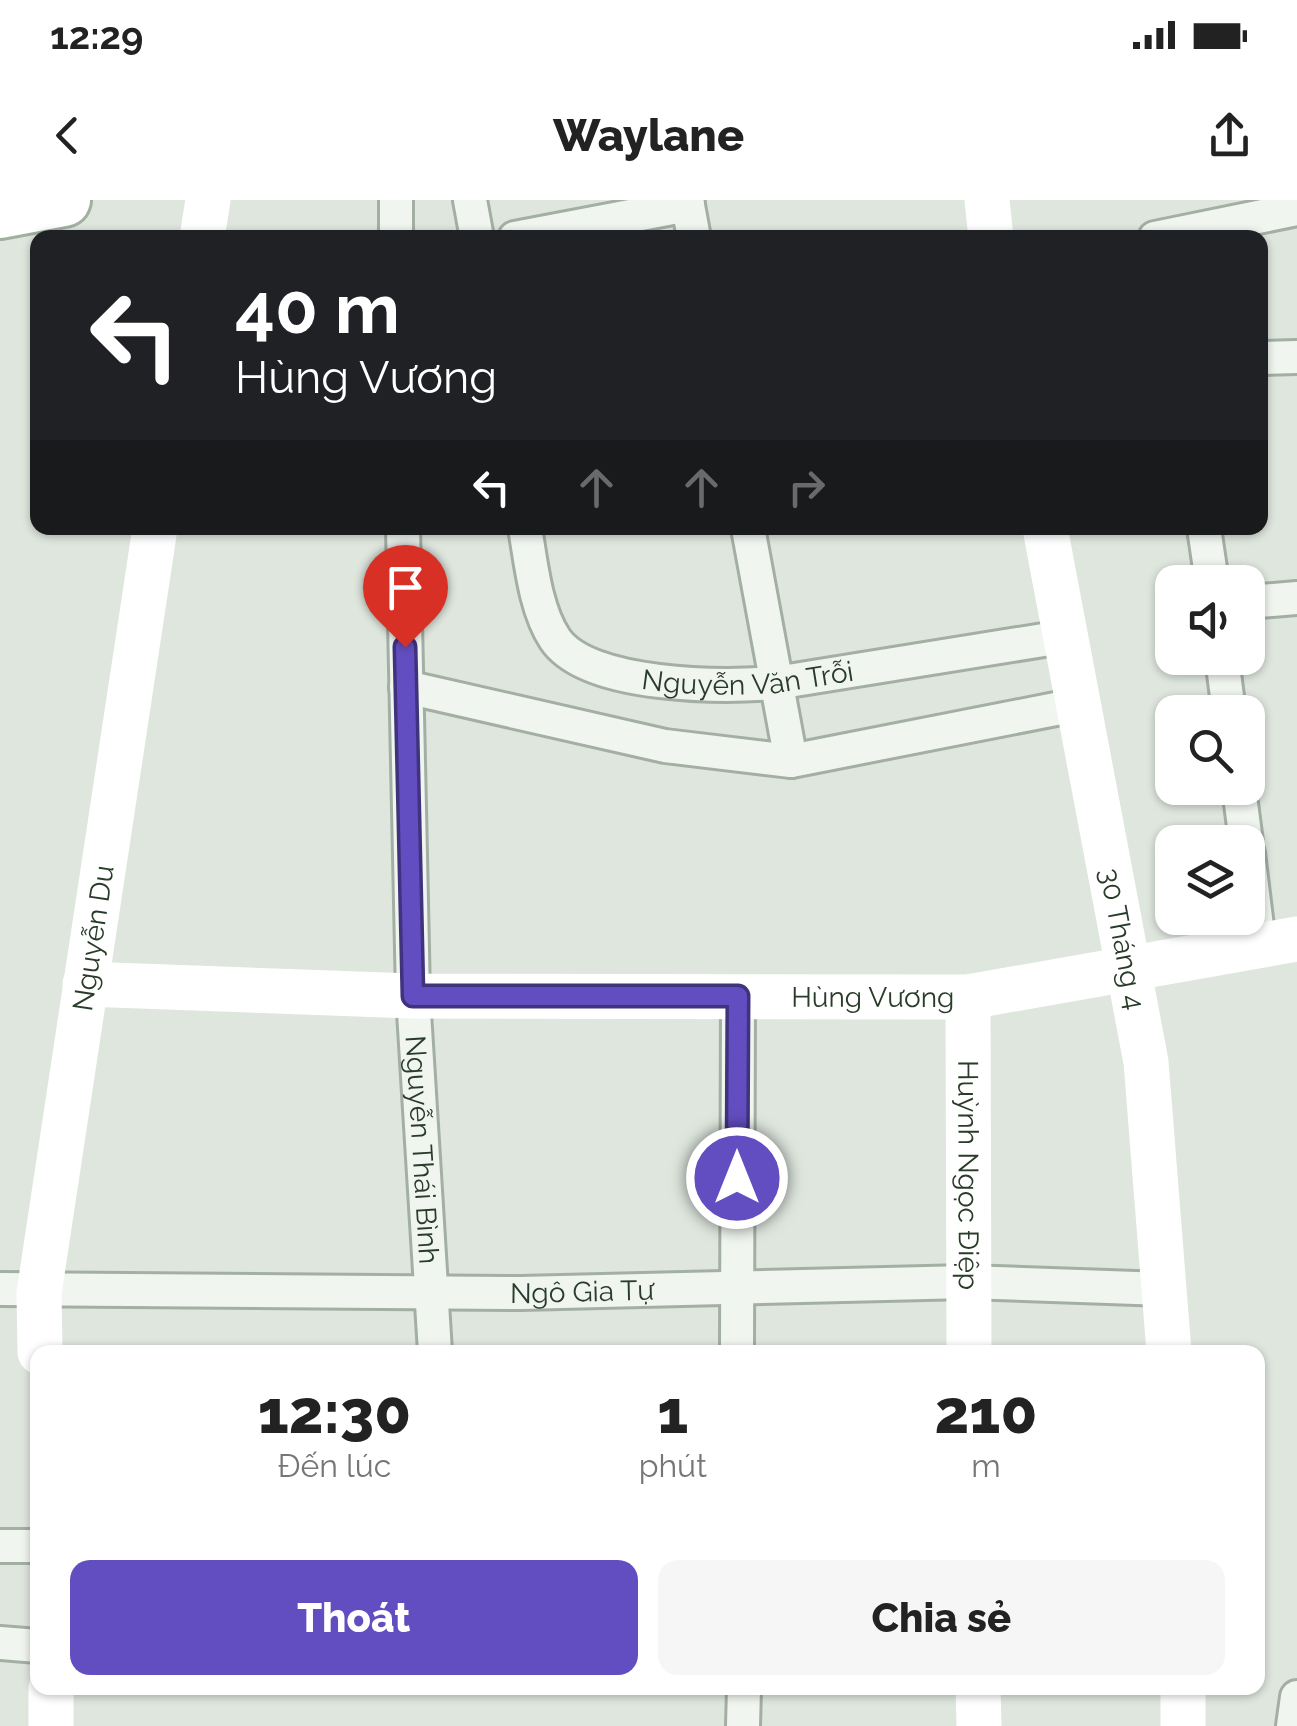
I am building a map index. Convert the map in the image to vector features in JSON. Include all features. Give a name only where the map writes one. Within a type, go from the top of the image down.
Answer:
[{"type":"main road","points":[[0,212],[64,200]]},
{"type":"street","points":[[203,230],[208,200]]},
{"type":"street","points":[[396,200],[396,230]]},
{"type":"street","points":[[470,200],[475,230]]},
{"type":"street","points":[[987,200],[990,230]]},
{"type":"street","points":[[553,230],[688,202],[693,230]]},
{"type":"street","points":[[1194,230],[1297,209]]},
{"type":"street","points":[[1268,358],[1297,357]]},
{"type":"street","name":"Nguyễn Du","points":[[38,1345],[20,1291],[85,984],[154,535]]},
{"type":"street","name":"Nguyễn Thái Bình","points":[[403,535],[413,996],[435,1345]]},
{"type":"street","name":"Nguyễn Văn Trỗi","points":[[526,535],[534,582],[556,640],[588,664],[674,681],[734,686],[776,684],[1062,637]]},
{"type":"street","points":[[749,535],[791,761]]},
{"type":"street","name":"30 Tháng 4","points":[[1045,535],[1146,1062],[1168,1345]]},
{"type":"street","points":[[1205,535],[1209,565]]},
{"type":"street","points":[[1265,601],[1297,598]]},
{"type":"street","points":[[406,687],[665,746],[791,761],[1076,705]]},
{"type":"street","points":[[1265,903],[1278,941]]},
{"type":"street","name":"Hùng Vương","points":[[85,984],[413,996],[968,997],[1128,965],[1278,941]]},
{"type":"street","points":[[737,1345],[738,996]]},
{"type":"street","name":"Huỳnh Ngọc Điệp","points":[[968,997],[969,1345]]},
{"type":"street","name":"Ngô Gia Tự","points":[[20,1291],[434,1292],[968,1282],[1164,1290]]},
{"type":"street","points":[[0,1546],[30,1546]]},
{"type":"street","points":[[0,1644],[30,1646]]},
{"type":"street","points":[[50,1695],[51,1726]]},
{"type":"street","points":[[742,1726],[744,1695]]},
{"type":"street","points":[[978,1695],[979,1726]]},
{"type":"street","points":[[1183,1695],[1183,1726]]},
{"type":"street","points":[[1294,1726],[1297,1697]]},
{"type":"route","points":[[405,647],[413,996],[738,996],[737,1178]]}]
